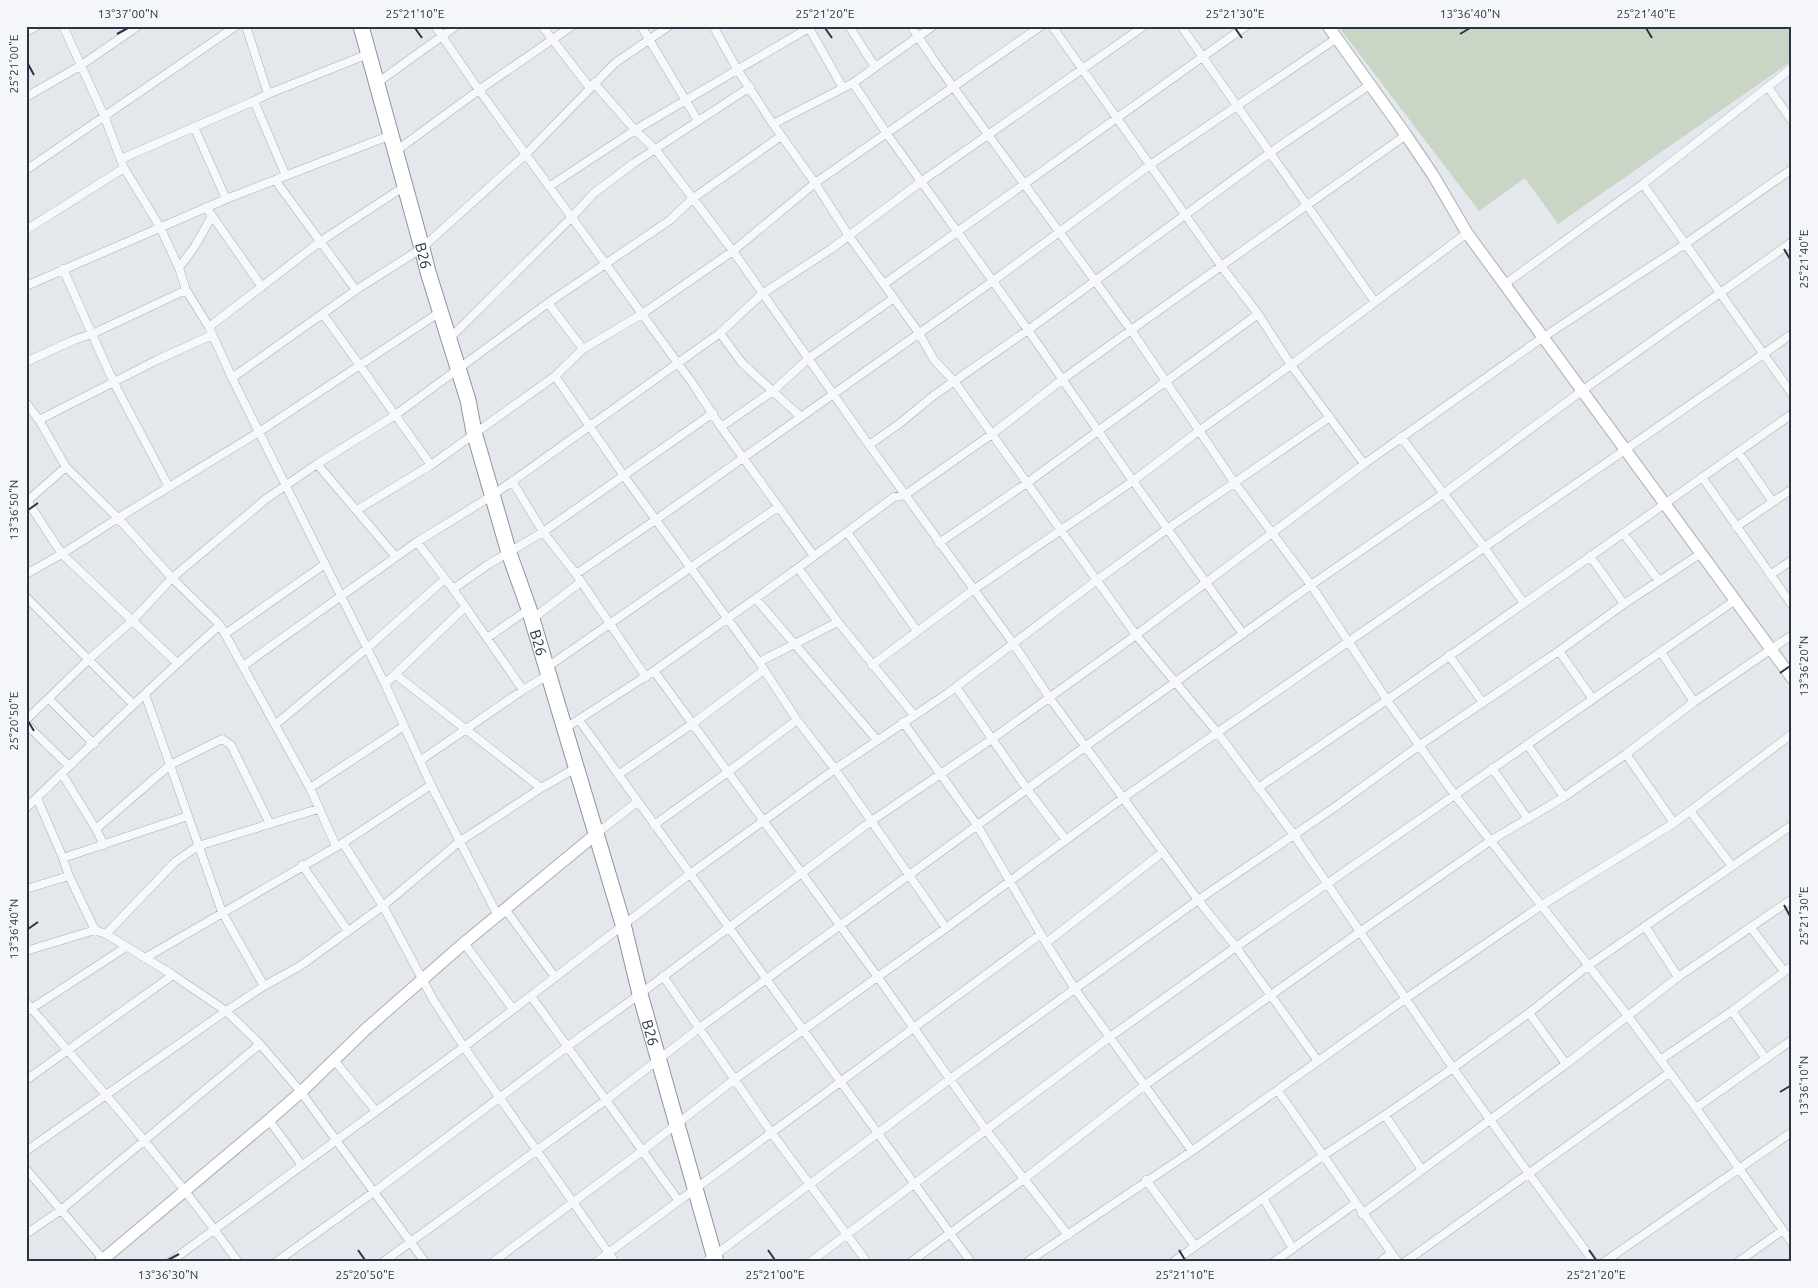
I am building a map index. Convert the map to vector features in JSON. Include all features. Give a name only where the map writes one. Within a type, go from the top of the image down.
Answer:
[{"type":"highway","name":"B26","points":[[365,28],[368,54],[428,272],[468,400],[474,432],[509,553],[530,614],[623,924],[640,994],[696,1188],[712,1260]]},
{"type":"street","points":[[26,32],[37,26]]},
{"type":"street","points":[[63,26],[105,118],[124,168],[160,227],[179,268],[186,290],[210,331],[385,684],[431,785],[460,842],[502,912],[555,977]]},
{"type":"street","points":[[26,97],[80,66],[127,29],[138,26]]},
{"type":"street","points":[[26,170],[105,118],[236,26]]},
{"type":"street","points":[[246,26],[268,94]]},
{"type":"street","points":[[435,26],[814,556]]},
{"type":"street","points":[[377,83],[456,26]]},
{"type":"street","points":[[542,26],[592,86],[656,150],[733,251],[869,445],[1013,643],[1049,697],[1198,900],[1236,947],[1318,1061]]},
{"type":"street","points":[[396,151],[479,90],[572,26]]},
{"type":"street","points":[[641,26],[698,121]]},
{"type":"street","points":[[232,378],[356,290],[422,248],[526,154],[615,63],[669,26]]},
{"type":"street","points":[[713,26],[737,69],[773,124],[815,183],[849,236],[919,333],[934,360],[954,382],[1136,635],[1217,732],[1294,835],[1453,1068],[1594,1262]]},
{"type":"street","points":[[849,26],[875,67]]},
{"type":"street","points":[[911,26],[1131,330],[1234,482],[1311,584],[1387,700],[1454,794],[1628,1016],[1792,1243]]},
{"type":"street","points":[[773,124],[853,83],[933,26]]},
{"type":"street","points":[[357,510],[431,465],[474,432],[554,376],[583,349],[642,314],[733,251],[815,183],[1041,26]]},
{"type":"street","points":[[1052,26],[1222,267],[1258,314],[1291,365],[1364,464]]},
{"type":"street","points":[[243,666],[417,542],[493,495],[720,333],[762,294],[831,250],[922,181],[1144,26]]},
{"type":"street","points":[[1181,26],[1375,302]]},
{"type":"street","points":[[884,284],[1246,26]]},
{"type":"street","points":[[1328,26],[1406,135],[1467,233],[1792,678]]},
{"type":"street","points":[[550,186],[684,100],[810,27],[843,88]]},
{"type":"street","points":[[576,574],[657,519],[993,281],[1150,165],[1337,38]]},
{"type":"street","points":[[122,159],[268,94],[368,54]]},
{"type":"street","points":[[1505,284],[1642,184],[1792,68]]},
{"type":"street","points":[[853,83],[887,134],[1243,634]]},
{"type":"street","points":[[869,445],[1186,216],[1271,152],[1371,84]]},
{"type":"street","points":[[448,340],[594,193],[634,163],[750,87]]},
{"type":"street","points":[[1768,87],[1792,122]]},
{"type":"street","points":[[254,101],[286,176]]},
{"type":"street","points":[[194,127],[226,199]]},
{"type":"street","points":[[26,286],[226,199],[391,135]]},
{"type":"street","points":[[564,729],[646,677],[756,599],[894,496],[905,495],[992,434],[1063,379],[1406,135]]},
{"type":"street","points":[[26,720],[132,620],[172,578],[239,520],[285,485],[394,416],[458,371],[548,304],[670,220],[692,199],[781,136]]},
{"type":"street","points":[[26,230],[124,168]]},
{"type":"street","points":[[276,1262],[374,1192],[870,822],[992,739],[1136,635],[1401,437],[1542,338],[1685,244],[1792,169]]},
{"type":"street","points":[[276,180],[356,290]]},
{"type":"street","points":[[1642,184],[1792,394]]},
{"type":"street","points":[[39,420],[210,331],[321,241],[405,186]]},
{"type":"street","points":[[206,208],[262,287]]},
{"type":"street","points":[[179,268],[195,246],[212,216]]},
{"type":"street","points":[[872,665],[973,590],[1133,481],[1467,233]]},
{"type":"street","points":[[383,1262],[1086,746],[1311,584],[1443,494],[1583,390],[1792,242]]},
{"type":"street","points":[[63,269],[113,381],[169,486]]},
{"type":"street","points":[[26,362],[92,334],[186,290]]},
{"type":"street","points":[[721,427],[772,391],[809,358],[894,298]]},
{"type":"street","points":[[548,304],[583,349]]},
{"type":"street","points":[[26,574],[62,554],[259,432],[440,312]]},
{"type":"street","points":[[323,314],[394,416],[431,465]]},
{"type":"street","points":[[939,543],[1027,483],[1258,314]]},
{"type":"street","points":[[720,333],[742,363],[802,417]]},
{"type":"street","points":[[493,1262],[642,1151],[734,1079],[805,1030],[1123,798],[1792,334]]},
{"type":"street","points":[[554,376],[624,476],[760,662],[798,720],[835,769],[870,822],[946,928]]},
{"type":"street","points":[[26,403],[39,420],[66,466],[118,518],[172,578],[220,625],[276,724],[310,788],[318,809],[383,906],[434,1001],[464,1047],[615,1262]]},
{"type":"street","points":[[453,590],[489,564],[543,532],[713,413]]},
{"type":"street","points":[[1258,788],[1387,700],[1523,602],[1792,414]]},
{"type":"street","points":[[170,1262],[301,1164],[464,1047],[690,874],[835,769],[956,687],[1167,529],[1330,417]]},
{"type":"street","points":[[1401,437],[1523,602]]},
{"type":"street","points":[[1738,452],[1773,502]]},
{"type":"street","points":[[317,464],[396,557]]},
{"type":"street","points":[[66,466],[27,502],[62,554],[177,663]]},
{"type":"street","points":[[1702,478],[1792,605]]},
{"type":"street","points":[[512,481],[543,532],[576,574],[646,677]]},
{"type":"street","points":[[1736,527],[1792,489]]},
{"type":"street","points":[[421,760],[523,690],[609,624],[778,507]]},
{"type":"street","points":[[847,532],[917,631]]},
{"type":"street","points":[[1623,533],[1659,581]]},
{"type":"street","points":[[417,542],[523,690]]},
{"type":"street","points":[[712,1260],[809,1184],[880,1133],[950,1079],[1198,900],[1350,797],[1420,745],[1559,651],[1624,604],[1700,554]]},
{"type":"street","points":[[1590,556],[1624,604]]},
{"type":"street","points":[[1770,575],[1792,560]]},
{"type":"street","points":[[225,634],[325,564]]},
{"type":"street","points":[[798,568],[838,622],[914,715]]},
{"type":"street","points":[[276,724],[366,649],[445,579]]},
{"type":"street","points":[[487,638],[581,582]]},
{"type":"street","points":[[26,597],[133,704]]},
{"type":"street","points":[[756,599],[877,740]]},
{"type":"street","points":[[810,1262],[1110,1037],[1454,794],[1734,601]]},
{"type":"street","points":[[385,684],[465,607]]},
{"type":"street","points":[[760,662],[838,622]]},
{"type":"street","points":[[26,808],[94,744],[133,704],[220,625]]},
{"type":"street","points":[[911,1262],[1145,1085],[1361,931],[1490,841],[1564,798],[1694,702],[1792,636]]},
{"type":"street","points":[[1559,651],[1592,698]]},
{"type":"street","points":[[1661,652],[1694,702]]},
{"type":"street","points":[[1449,655],[1483,703]]},
{"type":"street","points":[[618,775],[692,724],[764,670]]},
{"type":"street","points":[[654,671],[877,976],[986,1130],[1068,1235]]},
{"type":"street","points":[[396,675],[541,788]]},
{"type":"street","points":[[956,687],[1027,789],[1066,840]]},
{"type":"street","points":[[145,694],[222,912],[264,986]]},
{"type":"street","points":[[49,699],[94,744]]},
{"type":"street","points":[[579,720],[880,1133],[971,1262]]},
{"type":"street","points":[[654,825],[798,720]]},
{"type":"street","points":[[903,722],[942,773],[977,825],[1075,989],[1192,1151]]},
{"type":"street","points":[[26,724],[69,766]]},
{"type":"street","points":[[310,788],[404,726]]},
{"type":"street","points":[[1028,1262],[1146,1180],[1192,1151],[1542,905],[1674,823],[1792,734]]},
{"type":"street","points":[[96,829],[170,765],[222,739],[231,745],[270,824]]},
{"type":"street","points":[[1527,744],[1564,798]]},
{"type":"street","points":[[1626,754],[1674,823]]},
{"type":"street","points":[[26,1151],[226,1011],[264,986],[300,966],[383,906],[460,842],[541,788],[576,768]]},
{"type":"street","points":[[1492,768],[1528,819]]},
{"type":"street","points":[[62,774],[104,845]]},
{"type":"street","points":[[145,958],[340,844],[431,785]]},
{"type":"street","points":[[37,798],[64,858],[69,876],[95,930]]},
{"type":"street","points":[[26,1169],[102,1261],[269,1120],[366,1029],[464,943],[637,802]]},
{"type":"street","points":[[106,934],[175,862],[198,846],[318,809]]},
{"type":"street","points":[[1690,811],[1732,866]]},
{"type":"street","points":[[64,858],[188,816]]},
{"type":"street","points":[[1173,1262],[1324,1155],[1385,1116],[1453,1068],[1530,1013],[1589,965],[1792,825]]},
{"type":"street","points":[[1046,943],[1163,852]]},
{"type":"street","points":[[302,865],[348,931]]},
{"type":"street","points":[[26,889],[69,876]]},
{"type":"street","points":[[1362,1214],[1566,1064],[1678,976],[1791,900]]},
{"type":"street","points":[[1645,926],[1678,976]]},
{"type":"street","points":[[1751,928],[1784,971]]},
{"type":"street","points":[[26,951],[95,930],[106,934],[145,958],[226,1011],[260,1044],[300,1092],[425,1262]]},
{"type":"street","points":[[596,1262],[1041,934]]},
{"type":"street","points":[[464,943],[513,1010]]},
{"type":"street","points":[[29,1010],[126,947]]},
{"type":"street","points":[[1660,1060],[1732,1011],[1792,966]]},
{"type":"street","points":[[26,1080],[173,976]]},
{"type":"street","points":[[663,976],[771,1132],[867,1262]]},
{"type":"street","points":[[531,996],[678,1200]]},
{"type":"street","points":[[26,1002],[29,1010],[107,1095],[185,1190],[238,1262]]},
{"type":"street","points":[[1732,1011],[1766,1059]]},
{"type":"street","points":[[1530,1013],[1566,1064]]},
{"type":"street","points":[[1696,1108],[1792,1040]]},
{"type":"street","points":[[26,1234],[61,1210],[260,1044]]},
{"type":"street","points":[[334,1060],[376,1110]]},
{"type":"street","points":[[1405,1262],[1670,1073]]},
{"type":"street","points":[[1278,1091],[1324,1155],[1362,1214],[1398,1262]]},
{"type":"street","points":[[1385,1116],[1422,1170]]},
{"type":"street","points":[[269,1120],[301,1164]]},
{"type":"street","points":[[1604,1262],[1792,1132]]},
{"type":"street","points":[[1146,1180],[1195,1246]]},
{"type":"street","points":[[1263,1198],[1293,1249]]},
{"type":"street","points":[[1274,1262],[1356,1203]]},
{"type":"street","points":[[1738,1262],[1783,1230]]},
{"type":"street","points":[[1380,1262],[1391,1253]]},
{"type":"green space","points":[[1338,26],[1792,26],[1792,61],[1558,224],[1525,178],[1479,211]]}]
